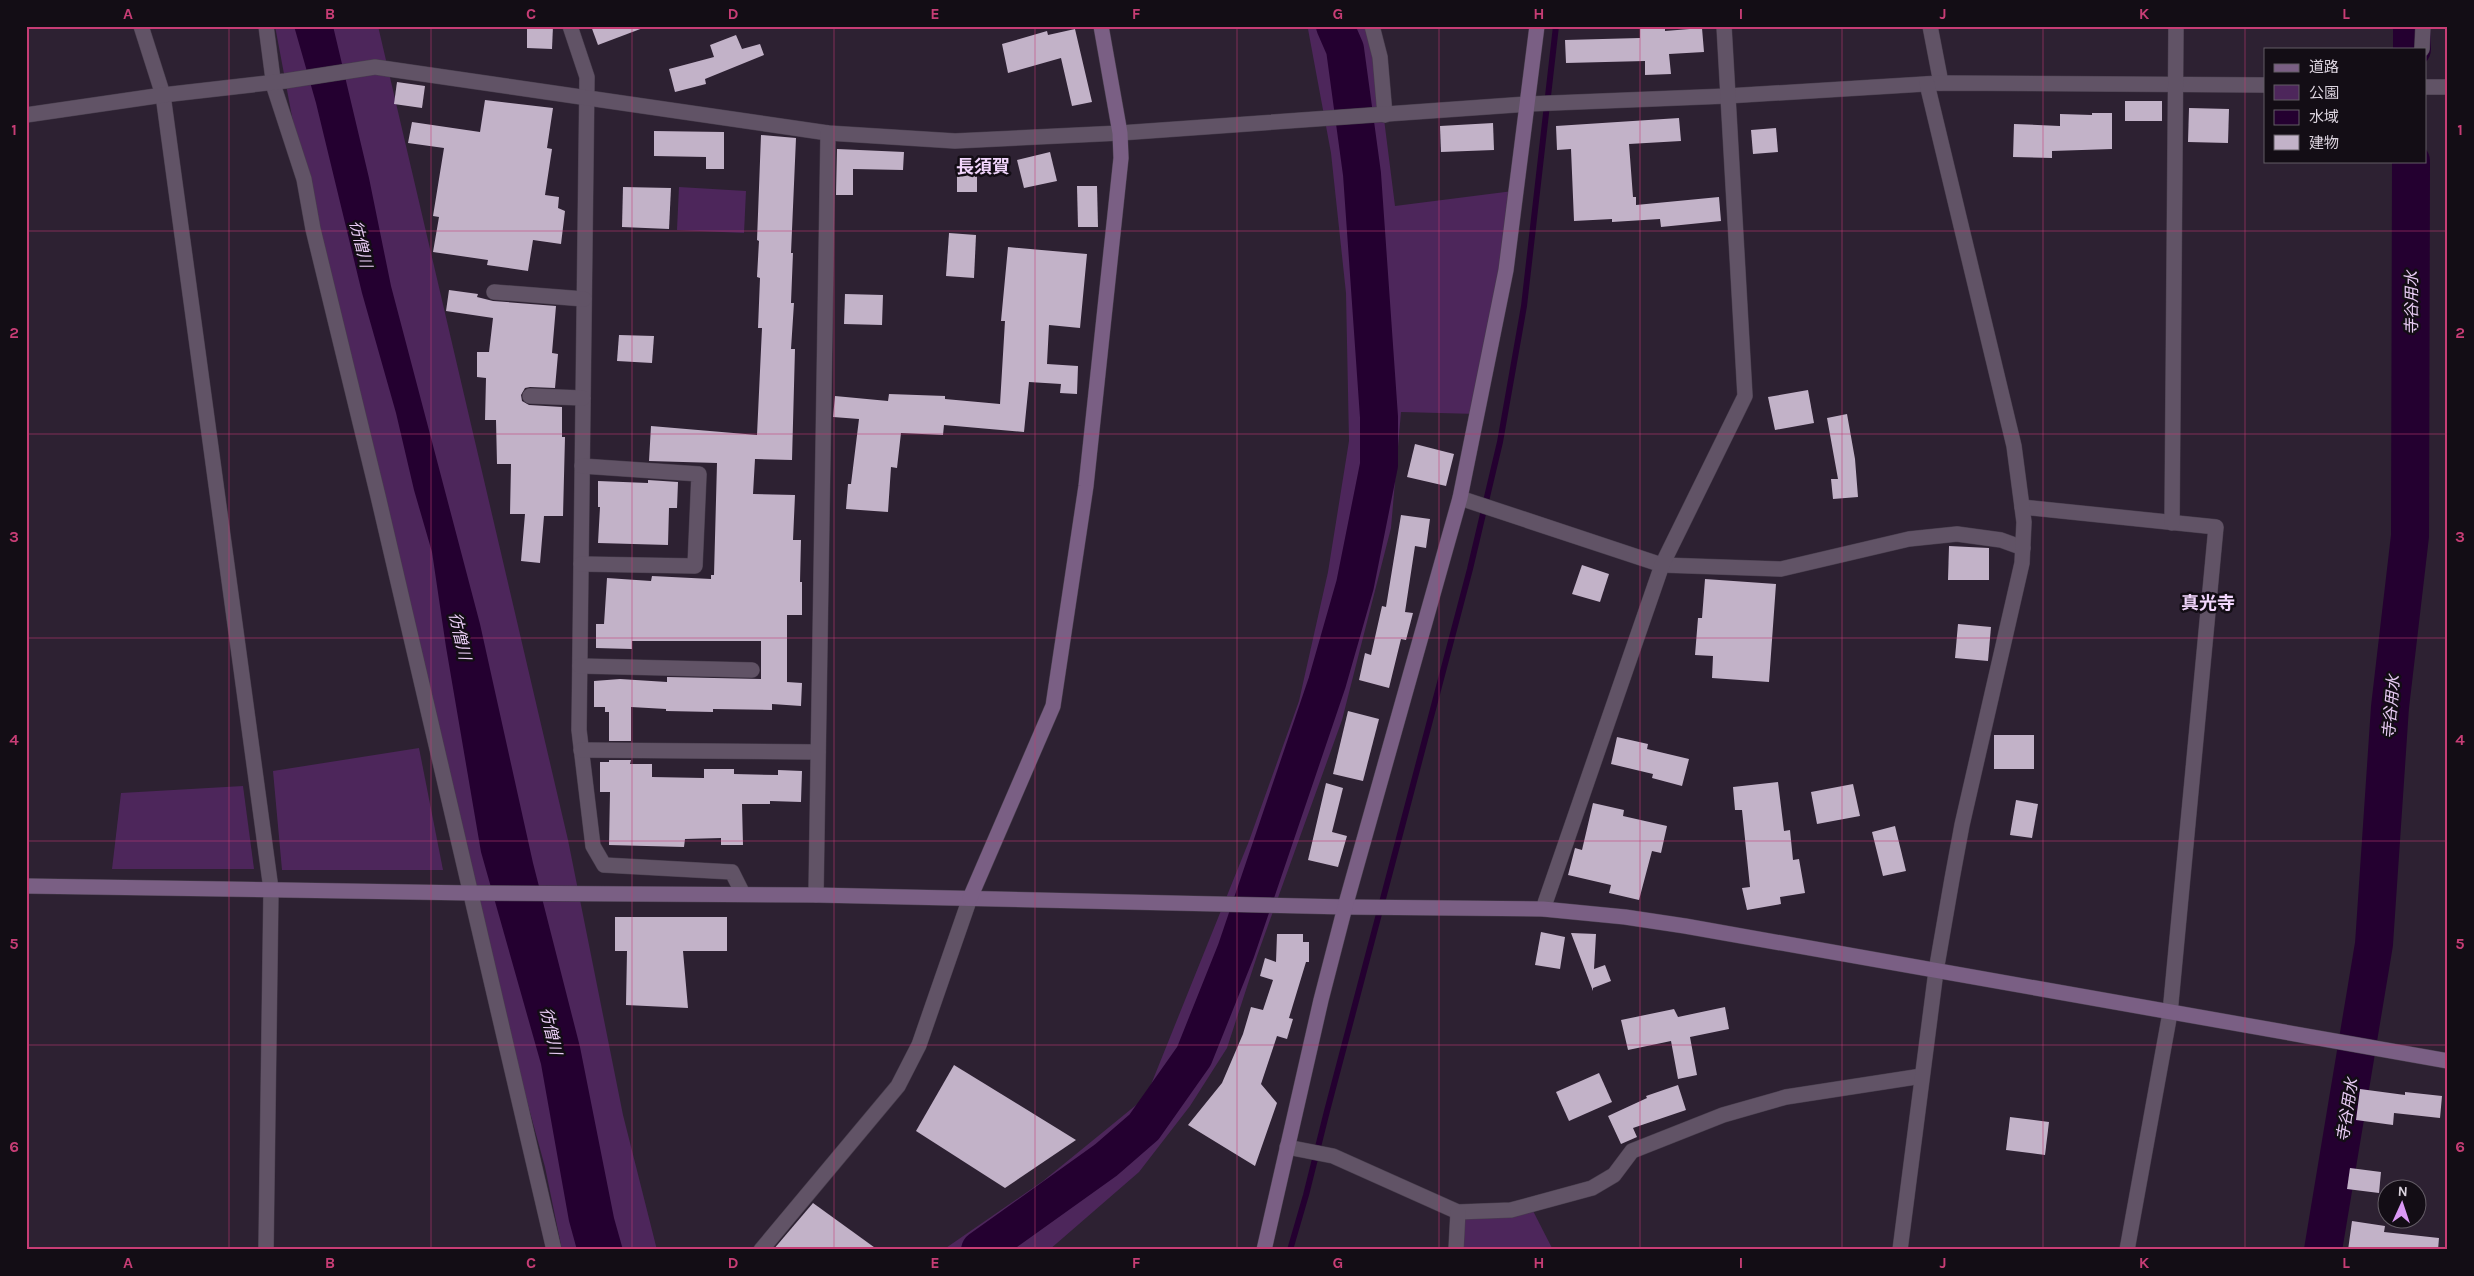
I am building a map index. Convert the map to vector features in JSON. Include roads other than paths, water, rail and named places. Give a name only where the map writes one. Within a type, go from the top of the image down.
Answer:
[{"type":"street","points":[[141,26],[163,94],[271,889],[266,1250]]},
{"type":"street","points":[[266,26],[280,81],[277,96],[304,179],[313,229],[476,893],[554,1250]]},
{"type":"street","points":[[570,26],[587,77],[579,730],[593,846],[604,865],[732,872],[743,894]]},
{"type":"street","points":[[761,1250],[898,1086],[920,1045],[970,898],[1053,706],[1086,486],[1120,168],[1120,133],[1101,26]]},
{"type":"street","points":[[1372,26],[1380,56],[1384,115]]},
{"type":"street","points":[[1264,1250],[1345,907],[1460,498],[1506,270],[1537,26]]},
{"type":"street","points":[[1543,909],[1662,565],[1745,396],[1724,26]]},
{"type":"street","points":[[1900,1250],[1936,971],[1962,825],[2022,563],[2024,522],[2014,446],[1934,83],[1930,26]]},
{"type":"street","points":[[2172,523],[2176,26]]},
{"type":"street","points":[[2422,48],[2423,26]]},
{"type":"street","points":[[26,115],[163,94],[280,81],[376,67],[587,99],[828,132],[955,141],[1120,133],[1528,104],[1727,96],[1934,83],[2264,85]]},
{"type":"street","points":[[2426,87],[2448,87]]},
{"type":"street","points":[[816,895],[828,132]]},
{"type":"street","points":[[494,292],[584,299]]},
{"type":"street","points":[[530,396],[583,398]]},
{"type":"street","points":[[581,564],[695,566],[699,474],[582,466]]},
{"type":"street","points":[[1460,498],[1662,565],[1781,569],[1909,540],[1957,534],[2001,540],[2022,548]]},
{"type":"street","points":[[2022,507],[2216,527],[2170,1013],[2127,1250]]},
{"type":"street","points":[[580,666],[752,670]]},
{"type":"street","points":[[581,750],[818,752]]},
{"type":"street","points":[[26,886],[476,893],[816,895],[1345,907],[1543,909],[1625,917],[1686,926],[2448,1061]]},
{"type":"street","points":[[1287,1147],[1334,1156],[1458,1212],[1511,1210],[1592,1188],[1614,1175],[1632,1151],[1723,1114],[1786,1097],[1922,1076]]},
{"type":"street","points":[[1456,1250],[1458,1212]]},
{"type":"water","name":"彷僧川","points":[[294,26],[333,26],[369,178],[391,286],[480,624],[533,863],[580,1047],[614,1218],[623,1250],[577,1250],[569,1221],[541,1064],[481,852],[432,552],[414,490],[396,413],[362,293],[316,103]]},
{"type":"waterway","points":[[980,1250],[1106,1160],[1144,1127],[1194,1056],[1236,951],[1327,683],[1355,585],[1379,465],[1379,417],[1362,174],[1345,49],[1335,26]]},
{"type":"waterway","points":[[1290,1250],[1470,569],[1500,442],[1524,306],[1556,26]]},
{"type":"waterway","name":"寺谷用水","points":[[2412,26],[2412,48]]},
{"type":"waterway","name":"寺谷用水","points":[[2323,1250],[2374,944],[2390,707],[2410,536],[2411,162]]},
{"type":"district","name":"長須賀","points":[[983,167]]},
{"type":"district","name":"真光寺","points":[[2208,603]]}]
